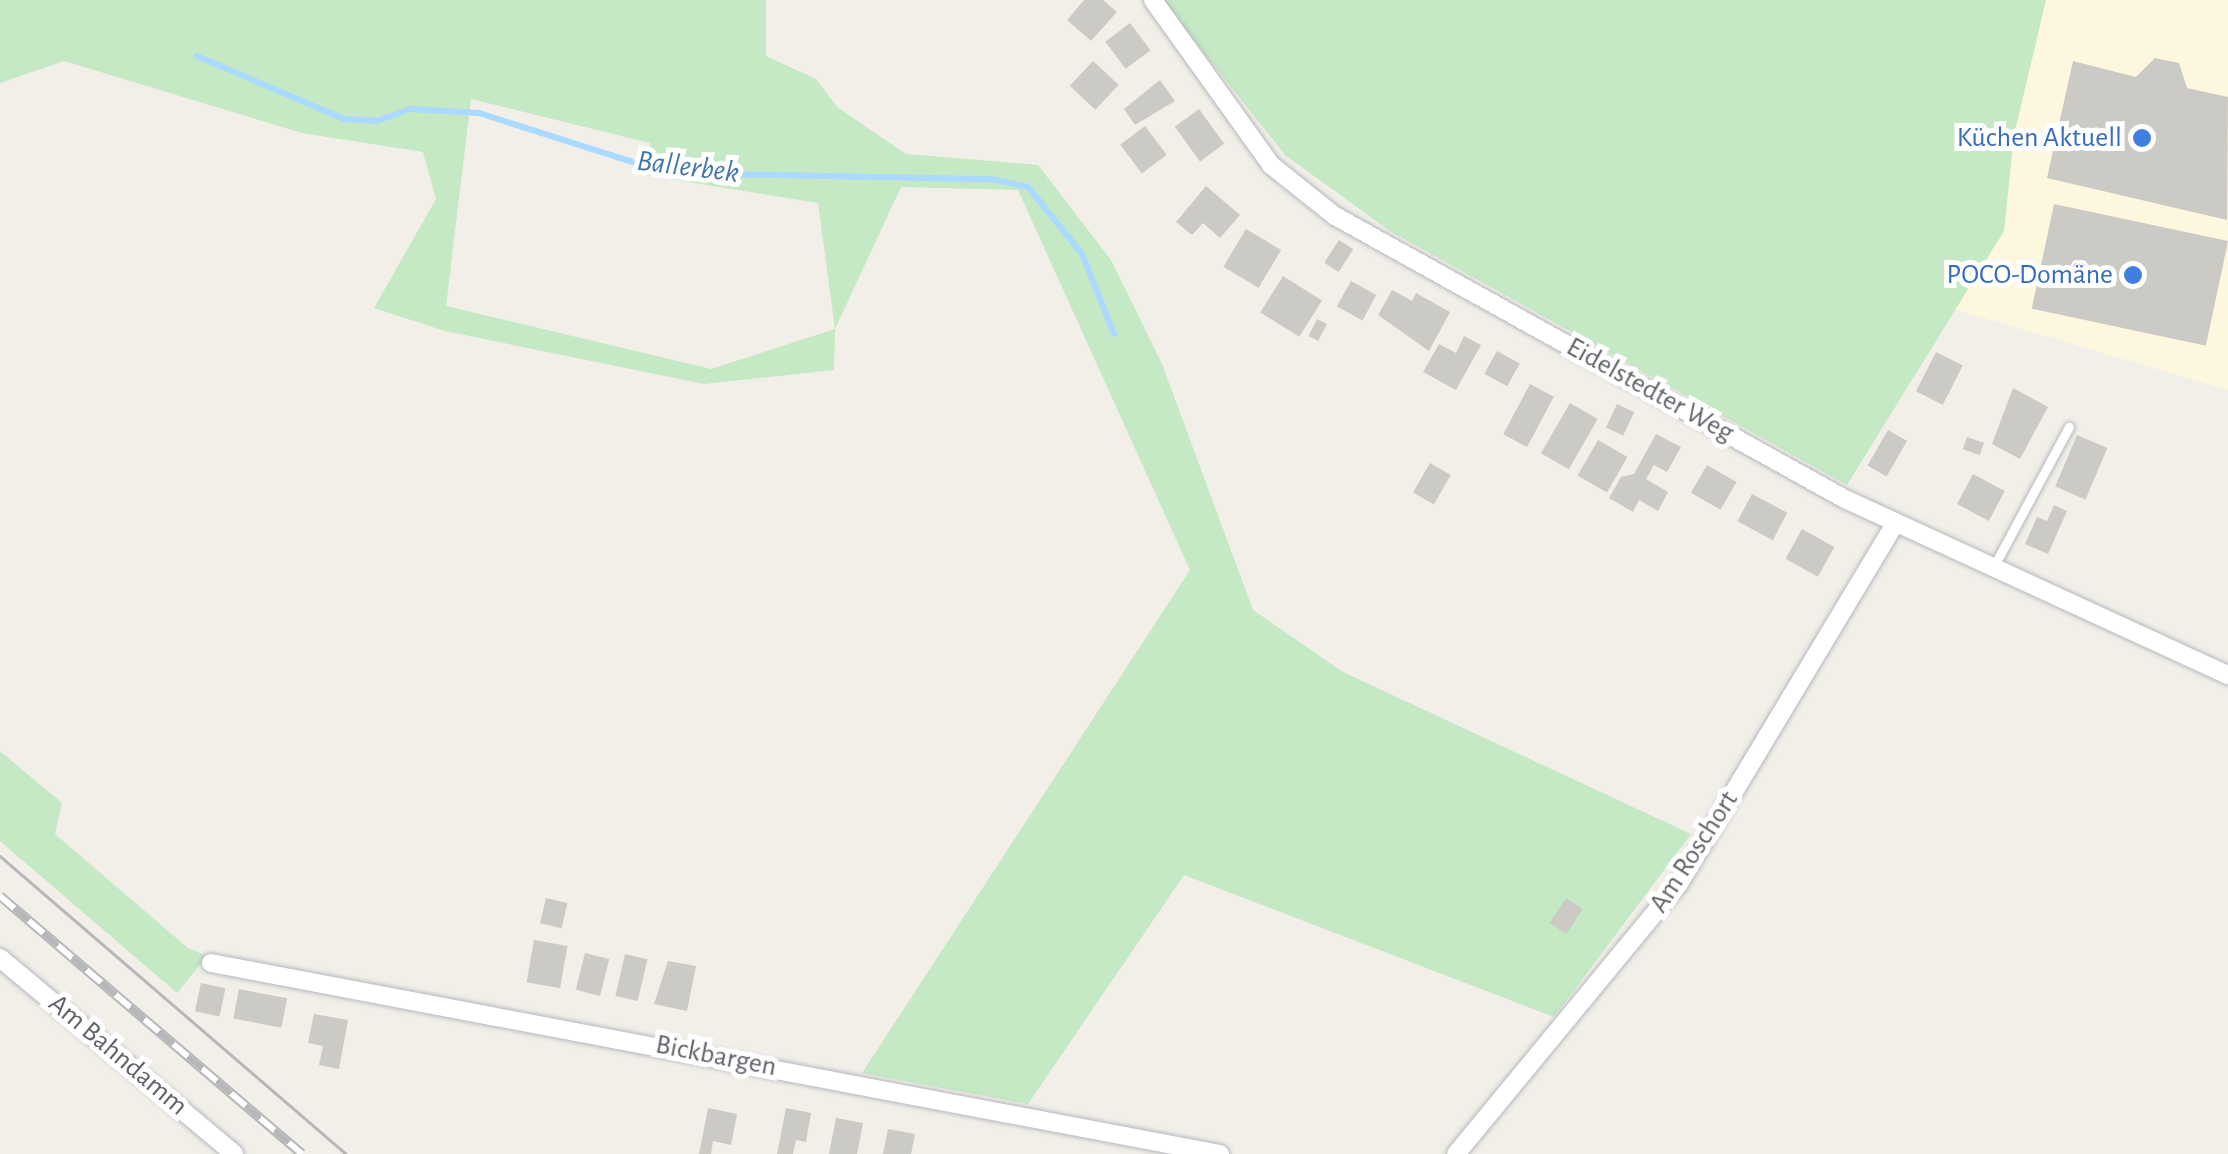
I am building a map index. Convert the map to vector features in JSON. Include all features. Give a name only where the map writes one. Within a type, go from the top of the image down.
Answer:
[{"type":"street","name":"Eidelstedter Weg","points":[[1153,0],[1271,164],[1298,191],[1896,524],[2228,676]]},
{"type":"street","name":"Am Roschort","points":[[1456,1154],[1678,885],[1896,524]]},
{"type":"street","name":"Am Bahndamm","points":[[0,958],[234,1154]]},
{"type":"street","name":"Bickbargen","points":[[211,963],[1220,1154]]},
{"type":"lane","points":[[1992,568],[2069,427]]},
{"type":"shaded area","points":[[2046,0],[2228,0],[2228,390],[1954,309],[2004,231],[2014,135]]},
{"type":"green space","points":[[0,0],[766,0],[766,56],[816,79],[837,107],[906,154],[1038,165],[1111,260],[1162,364],[1253,610],[1343,672],[1691,834],[1554,1017],[1184,875],[1028,1104],[862,1073],[1190,570],[1018,190],[901,187],[835,329],[834,370],[704,384],[445,331],[374,308],[436,199],[423,152],[302,133],[64,61],[0,83]],"holes":[[[471,99],[650,143],[646,175],[818,203],[835,329],[711,369],[446,306]]]},
{"type":"green space","points":[[1162,0],[2046,0],[2014,135],[2004,231],[1847,485],[1390,231],[1285,155]]},
{"type":"green space","points":[[0,751],[62,803],[55,834],[188,948],[207,956],[177,993],[0,841]]},
{"type":"building","points":[[1084,0],[1103,0],[1117,12],[1091,41],[1067,20]]},
{"type":"building","points":[[1130,23],[1150,50],[1126,69],[1105,42]]},
{"type":"building","name":"Küchen Aktuell","points":[[2155,58],[2179,63],[2187,88],[2228,97],[2227,220],[2047,178],[2073,61],[2136,77]]},
{"type":"building","points":[[1093,61],[1119,85],[1095,110],[1070,86]]},
{"type":"building","points":[[1160,80],[1175,101],[1135,125],[1124,109]]},
{"type":"building","points":[[1199,109],[1224,144],[1200,161],[1175,127]]},
{"type":"building","points":[[1145,126],[1167,155],[1142,173],[1120,145]]},
{"type":"building","points":[[1206,186],[1240,215],[1220,238],[1203,223],[1192,235],[1176,222]]},
{"type":"building","name":"POCO-Domäne","points":[[2054,204],[2228,241],[2206,346],[2032,309]]},
{"type":"building","points":[[1246,229],[1281,250],[1258,288],[1223,267]]},
{"type":"building","points":[[1339,240],[1353,249],[1339,272],[1324,263]]},
{"type":"building","points":[[1283,276],[1322,300],[1299,337],[1260,312]]},
{"type":"building","points":[[1351,281],[1376,295],[1362,320],[1337,306]]},
{"type":"building","points":[[1392,290],[1412,301],[1416,293],[1450,312],[1429,351],[1378,315]]},
{"type":"building","points":[[1317,319],[1327,324],[1318,341],[1308,336]]},
{"type":"building","points":[[1464,336],[1481,345],[1456,390],[1423,372],[1439,344],[1456,353]]},
{"type":"building","points":[[1497,351],[1520,364],[1507,386],[1484,374]]},
{"type":"building","points":[[1936,352],[1963,366],[1943,405],[1916,391]]},
{"type":"building","points":[[1530,384],[1554,397],[1527,447],[1503,434]]},
{"type":"building","points":[[2013,388],[2048,407],[2020,459],[1992,444]]},
{"type":"building","points":[[1570,403],[1598,419],[1569,469],[1541,453]]},
{"type":"building","points":[[1617,404],[1634,412],[1623,436],[1606,428]]},
{"type":"building","points":[[1888,430],[1907,441],[1887,477],[1868,466]]},
{"type":"building","points":[[1656,434],[1681,447],[1667,472],[1654,465],[1646,479],[1668,492],[1658,511],[1639,500],[1633,512],[1609,498],[1621,477],[1634,474]]},
{"type":"building","points":[[2077,435],[2107,448],[2085,499],[2055,487]]},
{"type":"building","points":[[1967,437],[1984,443],[1980,455],[1963,449]]},
{"type":"building","points":[[1598,440],[1627,457],[1607,493],[1578,476]]},
{"type":"building","points":[[1430,463],[1451,475],[1434,504],[1413,492]]},
{"type":"building","points":[[1707,465],[1736,482],[1720,510],[1691,493]]},
{"type":"building","points":[[1973,474],[2005,491],[1989,521],[1957,504]]},
{"type":"building","points":[[1752,494],[1787,513],[1773,540],[1737,521]]},
{"type":"building","points":[[2054,505],[2067,511],[2048,554],[2025,544],[2037,517],[2047,521]]},
{"type":"building","points":[[1802,529],[1834,547],[1818,577],[1786,559]]},
{"type":"building","points":[[546,898],[567,903],[562,928],[540,923]]},
{"type":"building","points":[[1566,898],[1583,909],[1566,934],[1550,923]]},
{"type":"building","points":[[534,940],[567,946],[560,988],[527,982]]},
{"type":"building","points":[[585,953],[609,959],[600,996],[576,990]]},
{"type":"building","points":[[625,954],[647,959],[638,1001],[615,996]]},
{"type":"building","points":[[668,961],[696,966],[687,1011],[654,1004]]},
{"type":"building","points":[[201,983],[225,988],[219,1017],[195,1011]]},
{"type":"building","points":[[239,989],[287,998],[281,1028],[233,1018]]},
{"type":"building","points":[[314,1014],[348,1020],[339,1069],[319,1065],[323,1046],[308,1043]]},
{"type":"building","points":[[708,1108],[737,1114],[731,1145],[713,1141],[711,1154],[699,1154]]},
{"type":"building","points":[[786,1108],[811,1113],[806,1142],[796,1140],[793,1154],[777,1154]]},
{"type":"building","points":[[836,1118],[863,1123],[857,1154],[829,1154]]},
{"type":"building","points":[[888,1129],[915,1134],[911,1154],[883,1154]]},
{"type":"waterway","name":"Ballerbek","points":[[197,56],[344,119],[377,121],[410,109],[479,113],[645,166],[721,174],[991,179],[1028,187],[1082,254],[1114,334]]},
{"type":"tram line","points":[[0,856],[346,1154]]},
{"type":"railway","points":[[0,896],[302,1154]]},
{"type":"place","name":"Küchen Aktuell","points":[[2142,138]]},
{"type":"place","name":"POCO-Domäne","points":[[2133,275]]}]
